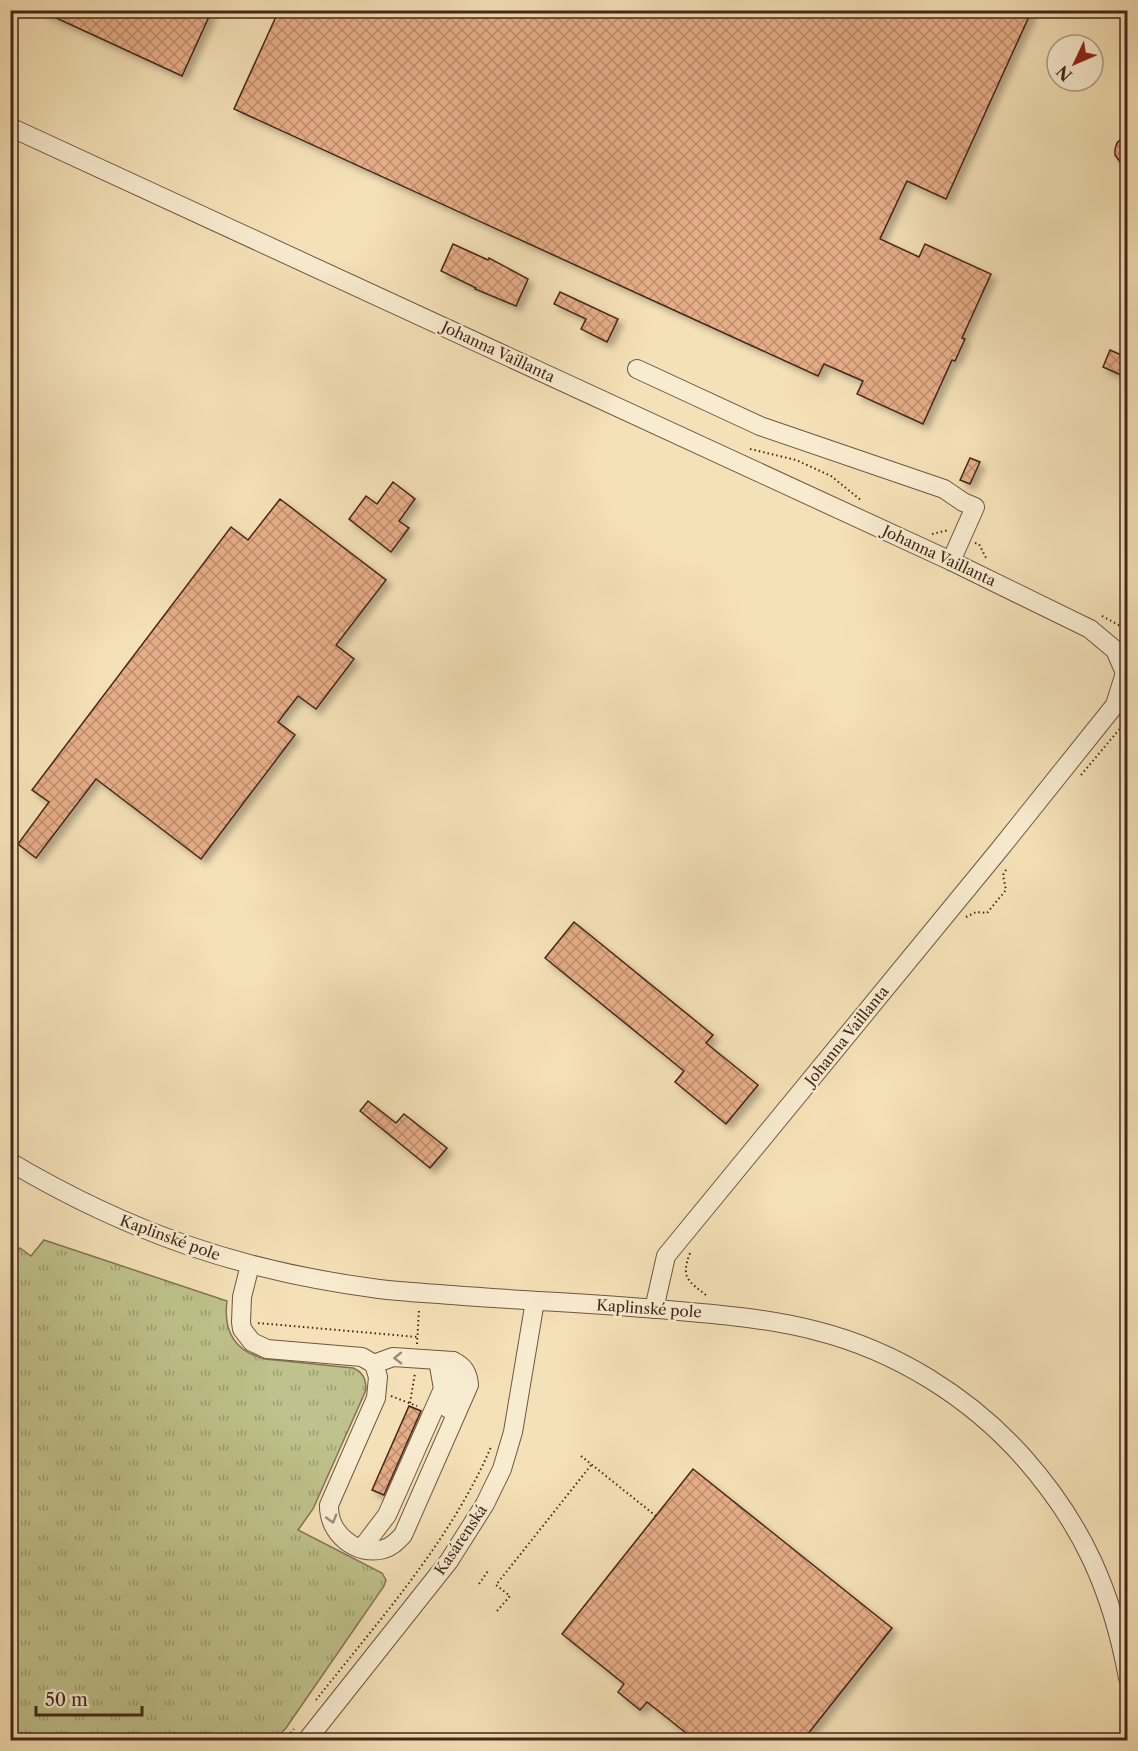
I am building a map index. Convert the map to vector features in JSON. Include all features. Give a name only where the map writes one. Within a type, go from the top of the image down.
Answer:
[{"type":"street","name":"Johanna Vaillanta","points":[[10,127],[951,561],[1090,628],[1115,650],[1125,673],[1114,705],[999,850],[666,1256],[654,1309]]},
{"type":"street","points":[[637,369],[760,426],[944,489],[975,507],[951,561]]},
{"type":"street","name":"Kaplinské pole","points":[[10,1162],[55,1188],[131,1224],[174,1241],[250,1265],[299,1276],[383,1290],[749,1317],[819,1331],[868,1348],[924,1375],[983,1417],[1008,1441],[1053,1494],[1088,1551],[1112,1608],[1128,1678]]},
{"type":"street","points":[[250,1265],[242,1297],[241,1322],[242,1329],[252,1342],[267,1349],[362,1357],[374,1364],[378,1377],[373,1407],[329,1505],[329,1514],[343,1539],[368,1549],[386,1549],[395,1544],[403,1535],[469,1385],[466,1370],[460,1364],[446,1360],[393,1357],[374,1364]]},
{"type":"street","name":"Kasárenská","points":[[307,1740],[449,1561],[485,1504],[502,1469],[513,1432],[535,1301]]},
{"type":"street","points":[[368,1549],[387,1515],[443,1389],[446,1360]]},
{"type":"path","points":[[1076,782],[1128,719]]},
{"type":"path","points":[[966,917],[976,912],[987,913],[1006,890],[1004,875],[1010,861]]},
{"type":"path","points":[[692,1249],[685,1266],[689,1283],[707,1296],[706,1313]]},
{"type":"path","points":[[257,1323],[417,1336],[419,1309]]},
{"type":"path","points":[[377,1392],[396,1396],[433,1413]]},
{"type":"path","points":[[314,1703],[428,1556],[466,1498],[494,1439]]},
{"type":"path","points":[[581,1456],[656,1516]]},
{"type":"path","points":[[497,1611],[510,1596],[496,1585],[592,1464]]},
{"type":"path","points":[[478,1584],[488,1571]]},
{"type":"path","points":[[285,1740],[299,1722]]},
{"type":"green space","points":[[44,1240],[227,1301],[227,1322],[233,1338],[245,1351],[254,1355],[265,1359],[353,1368],[363,1376],[366,1390],[313,1509],[298,1530],[382,1573],[386,1580],[286,1728],[275,1740],[11,1740],[11,1260],[20,1248],[31,1256]]},
{"type":"building","points":[[39,10],[212,10],[182,76]]},
{"type":"building","points":[[279,10],[1032,10],[946,199],[907,181],[880,239],[919,257],[925,244],[991,274],[962,338],[965,339],[955,361],[952,360],[923,424],[857,394],[863,381],[824,364],[818,376],[234,109]]},
{"type":"building","points":[[1128,132],[1128,173],[1115,155],[1115,149],[1117,143]]},
{"type":"building","points":[[453,244],[488,260],[489,258],[528,279],[516,306],[475,289],[441,271]]},
{"type":"building","points":[[560,292],[618,319],[607,342],[581,329],[586,319],[554,304]]},
{"type":"building","points":[[1110,350],[1128,358],[1128,378],[1103,367]]},
{"type":"building","points":[[970,458],[980,462],[970,484],[960,480]]},
{"type":"building","points":[[393,482],[415,499],[399,521],[409,528],[391,552],[349,519],[366,496],[377,504]]},
{"type":"building","points":[[280,499],[386,580],[336,645],[354,659],[316,709],[298,696],[278,722],[295,735],[201,859],[96,779],[36,858],[18,844],[49,802],[32,790],[231,527],[248,540]]},
{"type":"building","points":[[574,922],[713,1035],[706,1043],[758,1085],[726,1124],[675,1082],[684,1071],[545,958]]},
{"type":"building","points":[[368,1101],[396,1123],[404,1114],[447,1148],[430,1168],[360,1111]]},
{"type":"building","points":[[409,1406],[421,1411],[384,1495],[372,1490]]},
{"type":"building","points":[[693,1469],[892,1628],[803,1740],[695,1740],[647,1702],[640,1710],[618,1692],[624,1684],[562,1634]]}]
